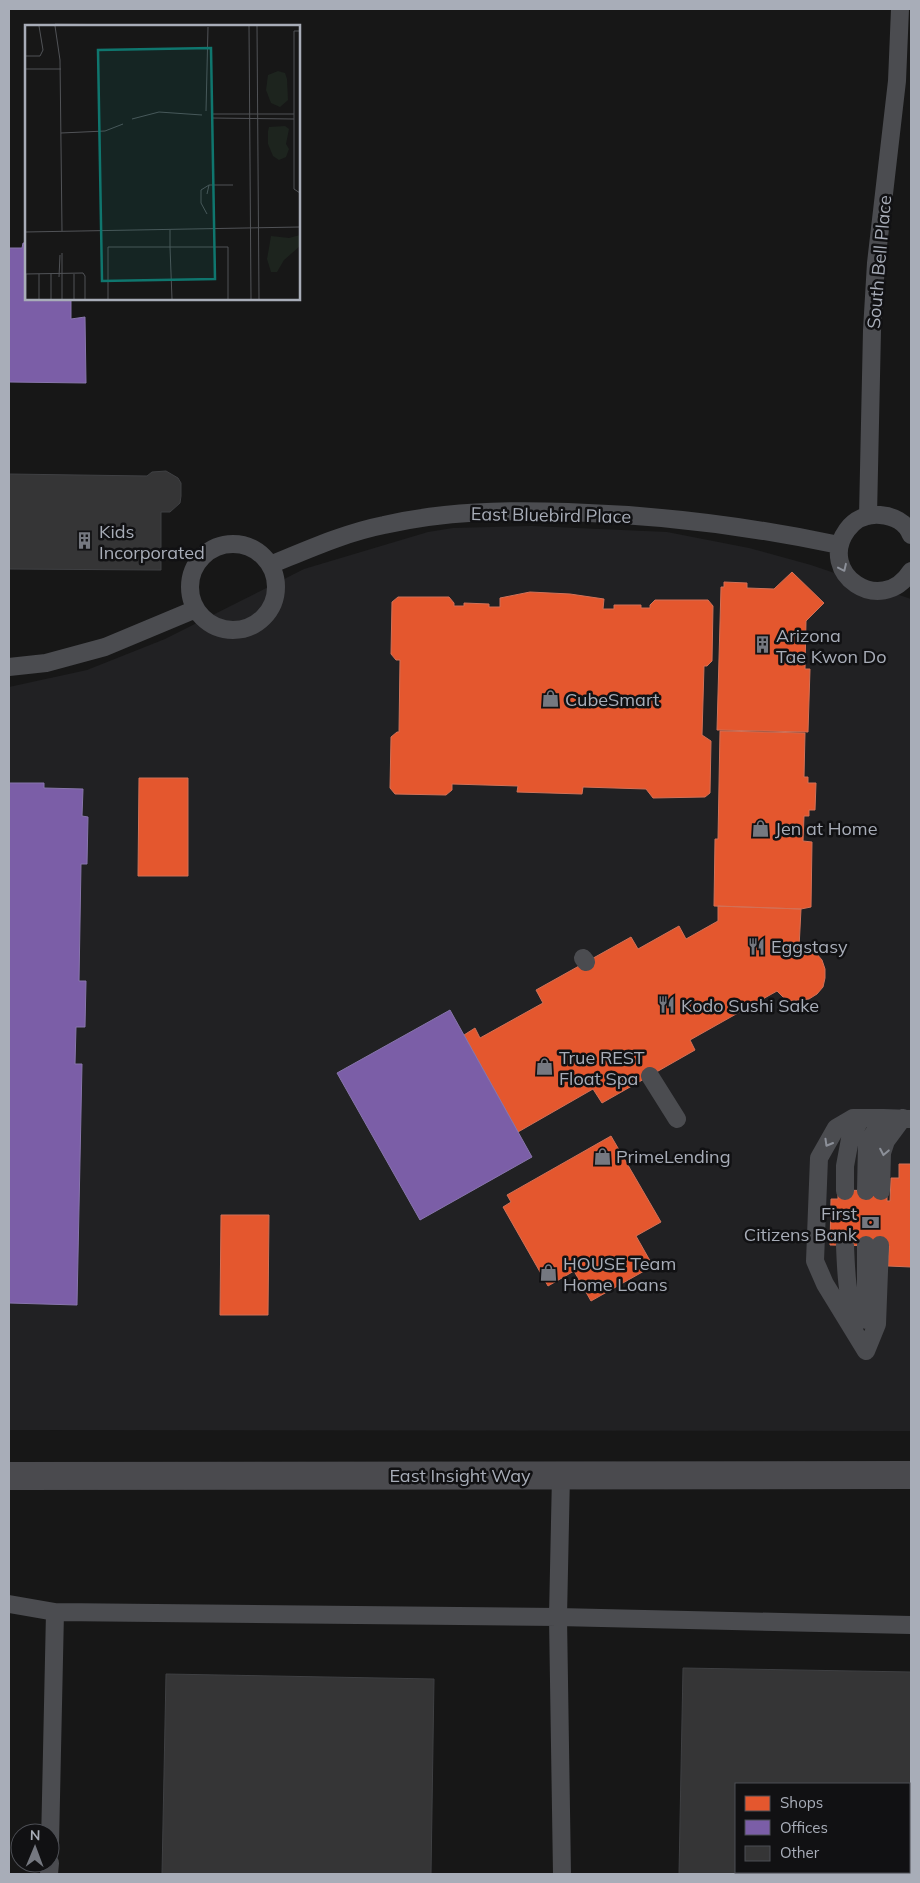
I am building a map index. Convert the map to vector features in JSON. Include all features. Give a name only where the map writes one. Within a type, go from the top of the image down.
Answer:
[{"type":"street","name":"East Insight Way","points":[[9,1476],[911,1474]]},
{"type":"lane","name":"South Bell Place","points":[[868,516],[872,330],[876,263],[897,81],[900,9]]},
{"type":"lane","name":"East Bluebird Place","points":[[270,566],[322,543],[383,525],[437,515],[490,511],[596,513],[664,518],[771,531],[839,545]]},
{"type":"lane","points":[[911,534],[900,521],[888,516],[868,516],[862,517],[851,524],[839,545],[839,560],[843,572],[861,588],[873,591],[886,591],[907,579],[911,573]]},
{"type":"lane","points":[[237,544],[250,548],[261,555],[270,566],[275,578],[276,591],[272,604],[265,615],[255,624],[243,629],[216,627],[205,620],[196,610],[191,597],[190,584],[193,571],[201,559],[211,550],[223,545],[237,544]]},
{"type":"lane","points":[[9,667],[46,663],[105,647],[196,610]]},
{"type":"lane","points":[[650,1076],[677,1120]]},
{"type":"lane","points":[[866,1351],[825,1284],[815,1261],[819,1158],[836,1128],[853,1118],[907,1118]]},
{"type":"lane","points":[[845,1191],[850,1139],[861,1118]]},
{"type":"lane","points":[[883,1118],[867,1144],[874,1191],[886,1140],[907,1118]]},
{"type":"lane","points":[[845,1245],[846,1284],[851,1309],[866,1351]]},
{"type":"lane","points":[[866,1351],[873,1245]]},
{"type":"lane","points":[[561,1475],[558,1617],[562,1874]]},
{"type":"lane","points":[[9,1604],[55,1612],[558,1617],[911,1625]]},
{"type":"lane","points":[[50,1823],[55,1612]]},
{"type":"shaded area","points":[[532,526],[667,532],[749,548],[811,565],[911,599],[911,1431],[9,1430],[9,687],[87,670],[165,639],[304,569],[428,532],[453,528]]},
{"type":"building: Shops","name":"Arizona Tae Kwon Do","points":[[792,572],[824,603],[806,621],[805,669],[810,669],[808,732],[717,730],[721,587],[724,587],[724,582],[747,583],[747,588],[774,589]]},
{"type":"building: Shops","name":"CubeSmart","points":[[530,592],[570,594],[604,599],[603,609],[614,609],[614,605],[641,605],[641,608],[650,608],[650,605],[655,600],[708,600],[713,606],[712,661],[707,666],[704,666],[702,735],[711,741],[710,793],[705,797],[653,798],[646,789],[583,787],[582,794],[517,792],[518,786],[452,784],[452,790],[446,795],[395,794],[390,788],[391,737],[399,732],[400,660],[396,660],[391,654],[392,602],[398,597],[449,597],[454,606],[464,606],[464,603],[489,604],[489,607],[500,607],[500,598]]},
{"type":"building: Shops","name":"Jen at Home","points":[[720,731],[805,733],[804,777],[808,777],[808,783],[816,783],[815,810],[809,810],[809,816],[804,816],[803,841],[812,842],[811,907],[801,909],[714,906],[715,839],[718,839]]},
{"type":"building: Shops","points":[[139,778],[188,778],[188,876],[138,876]]},
{"type":"building: Shops","points":[[718,906],[801,909],[799,948],[816,953],[822,960],[825,969],[823,987],[809,999],[791,1001],[777,991],[690,1040],[695,1050],[602,1103],[593,1089],[518,1132],[464,1035],[475,1028],[480,1038],[543,1003],[536,990],[631,937],[638,949],[679,926],[686,939],[718,921]]},
{"type":"building: Shops","points":[[611,1136],[661,1222],[636,1236],[653,1266],[591,1301],[574,1271],[548,1286],[503,1207],[511,1202],[507,1195]]},
{"type":"building: Shops","name":"First Citizens Bank","points":[[899,1164],[911,1164],[911,1267],[888,1266],[889,1246],[830,1245],[831,1199],[838,1199],[838,1190],[887,1191],[887,1201],[890,1201],[891,1178],[899,1178]]},
{"type":"building: Shops","points":[[221,1215],[269,1215],[268,1315],[220,1315]]},
{"type":"building: Offices","points":[[23,243],[25,243],[25,300],[71,300],[71,319],[85,317],[86,383],[9,382],[9,248],[22,248]]},
{"type":"building: Offices","points":[[9,783],[44,783],[44,788],[83,789],[82,816],[88,817],[87,864],[81,864],[79,981],[86,981],[85,1027],[76,1027],[75,1064],[82,1064],[77,1305],[9,1303]]},
{"type":"building: Offices","points":[[450,1010],[532,1157],[420,1220],[337,1073]]},
{"type":"building: Other","points":[[55,24],[129,25],[55,25]]},
{"type":"building: Other","name":"Kids Incorporated","points":[[166,471],[178,478],[181,483],[181,496],[180,503],[170,512],[161,512],[161,570],[9,569],[9,474],[147,476],[152,472]]},
{"type":"building: Other","points":[[683,1668],[911,1672],[911,1874],[679,1874]]},
{"type":"building: Other","points":[[166,1674],[434,1679],[431,1874],[162,1874]]},
{"type":"place","name":"Kids Incorporated","points":[[85,541]]},
{"type":"place","name":"Arizona Tae Kwon Do","points":[[762,645]]},
{"type":"place","name":"CubeSmart","points":[[551,699]]},
{"type":"place","name":"Jen at Home","points":[[761,828]]},
{"type":"place","name":"Eggstasy","points":[[757,946]]},
{"type":"place","name":"Kodo Sushi Sake","points":[[667,1005]]},
{"type":"place","name":"True REST Float Spa","points":[[545,1067]]},
{"type":"place","name":"PrimeLending","points":[[602,1156]]},
{"type":"place","name":"First Citizens Bank","points":[[871,1223]]},
{"type":"place","name":"HOUSE Team Home Loans","points":[[549,1273]]}]
